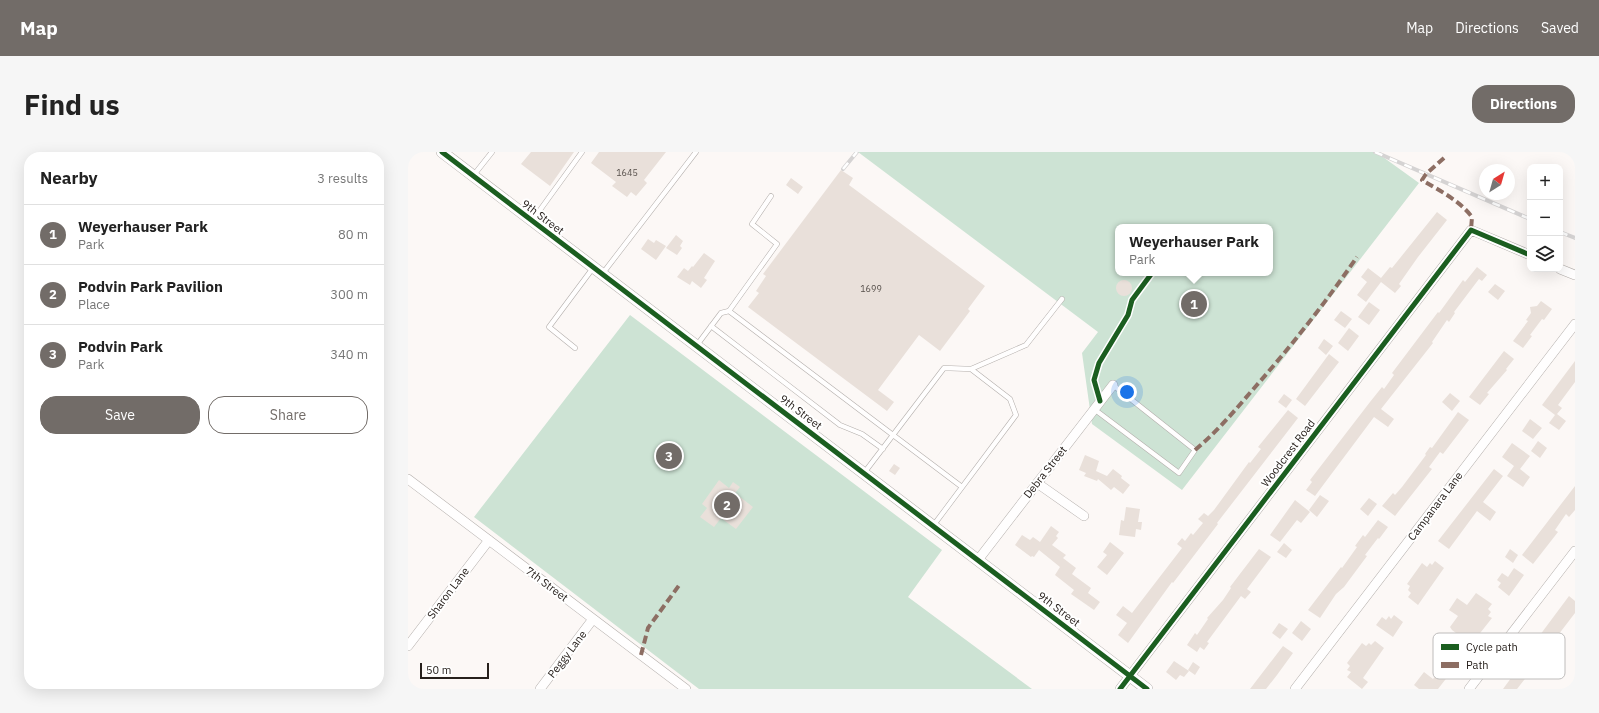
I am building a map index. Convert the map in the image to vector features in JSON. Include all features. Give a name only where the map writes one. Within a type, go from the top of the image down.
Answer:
[{"type":"street","name":"9th Street","points":[[442,152],[1148,689]]},
{"type":"street","name":"Woodcrest Road","points":[[1120,689],[1471,230],[1527,254]]},
{"type":"street","points":[[1563,270],[1575,275]]},
{"type":"street","name":"Campanara Lane","points":[[1295,689],[1575,324]]},
{"type":"street","name":"Debra Street","points":[[978,560],[1113,385]]},
{"type":"street","name":"7th Street","points":[[408,479],[686,689]]},
{"type":"street","points":[[1037,483],[1084,516]]},
{"type":"street","name":"Sharon Lane","points":[[408,646],[489,540]]},
{"type":"street","points":[[1512,633],[1575,551]]},
{"type":"street","name":"Peggy Lane","points":[[540,689],[593,619]]},
{"type":"street","points":[[1469,689],[1477,679]]},
{"type":"lane","points":[[473,176],[492,152]]},
{"type":"lane","points":[[532,221],[582,152]]},
{"type":"lane","points":[[602,275],[696,152]]},
{"type":"lane","points":[[696,346],[721,313],[729,311],[777,244],[752,224],[771,196]]},
{"type":"lane","points":[[576,348],[549,327],[593,268]]},
{"type":"lane","points":[[864,473],[944,368],[971,369],[1026,345],[1062,299]]},
{"type":"lane","points":[[729,311],[962,487]]},
{"type":"lane","points":[[711,326],[840,425],[862,434],[883,449]]},
{"type":"lane","points":[[933,526],[1016,415],[1010,399],[971,369]]},
{"type":"lane","points":[[1094,409],[1179,473],[1195,450],[1113,385]]},
{"type":"green space","points":[[858,152],[1376,152],[1419,183],[1182,490],[1092,424],[1082,353],[1098,332]]},
{"type":"green space","points":[[630,315],[942,550],[908,597],[1032,689],[699,689],[474,517]]},
{"type":"building","points":[[531,152],[574,152],[550,186],[521,164]]},
{"type":"building","points":[[599,152],[666,152],[644,180],[647,183],[636,196],[631,192],[627,197],[612,186],[616,182],[591,163]]},
{"type":"building","points":[[841,170],[853,178],[849,185],[985,286],[968,309],[970,311],[940,351],[919,335],[878,390],[894,402],[887,411],[748,307],[759,293],[756,291],[766,276],[763,274]]},
{"type":"building","points":[[791,178],[803,187],[798,194],[786,185]]},
{"type":"building","points":[[1437,212],[1447,220],[1418,257],[1399,284],[1401,286],[1395,293],[1381,282],[1366,302],[1357,295],[1367,282],[1361,277],[1368,268],[1381,278],[1390,267],[1392,268]]},
{"type":"building","points":[[676,235],[683,241],[680,246],[682,248],[677,255],[666,248]]},
{"type":"building","points":[[648,239],[654,243],[656,240],[666,246],[656,260],[641,249]]},
{"type":"building","points":[[704,253],[715,261],[704,278],[707,280],[701,288],[692,281],[690,285],[677,277],[684,268],[688,271],[692,266],[693,267]]},
{"type":"building","points":[[1477,267],[1487,275],[1482,281],[1479,279],[1454,312],[1455,313],[1449,322],[1447,320],[1432,342],[1433,343],[1381,409],[1394,419],[1388,427],[1374,417],[1315,496],[1306,490],[1312,482],[1310,480],[1382,387],[1384,389],[1394,375],[1392,373],[1438,312],[1439,313],[1463,280],[1465,282]]},
{"type":"building","points":[[1124,280],[1131,285],[1132,288],[1127,295],[1124,296],[1117,291],[1116,288],[1121,281]]},
{"type":"building","points":[[1495,284],[1505,291],[1498,300],[1488,292]]},
{"type":"building","points":[[1541,301],[1552,309],[1530,335],[1532,336],[1523,348],[1513,341],[1528,321],[1526,320],[1531,313],[1530,307],[1537,306]]},
{"type":"building","points":[[1369,302],[1380,310],[1369,325],[1358,317]]},
{"type":"building","points":[[1341,311],[1352,319],[1345,328],[1334,320]]},
{"type":"building","points":[[1349,328],[1359,336],[1348,351],[1338,343]]},
{"type":"building","points":[[1324,339],[1333,346],[1326,355],[1318,348]]},
{"type":"building","points":[[1504,351],[1514,359],[1506,369],[1507,370],[1487,393],[1489,394],[1480,405],[1469,397]]},
{"type":"building","points":[[1329,354],[1339,362],[1305,406],[1296,399]]},
{"type":"building","points":[[1575,361],[1575,382],[1558,405],[1562,408],[1557,414],[1566,421],[1559,430],[1549,423],[1555,415],[1542,405]]},
{"type":"building","points":[[1450,393],[1460,401],[1452,411],[1442,402]]},
{"type":"building","points":[[1284,394],[1292,400],[1286,408],[1278,402]]},
{"type":"building","points":[[1288,410],[1298,418],[1173,583],[1172,582],[1128,643],[1118,635],[1127,623],[1116,615],[1123,606],[1132,613],[1182,548],[1177,544],[1182,538],[1185,541],[1191,533],[1193,535],[1203,523],[1198,519],[1204,513],[1208,516],[1214,510],[1249,462],[1250,463],[1261,449],[1258,447]]},
{"type":"building","points":[[1458,412],[1469,420],[1443,454],[1440,452],[1429,467],[1432,469],[1395,516],[1382,506],[1393,493],[1395,495],[1402,487],[1426,455],[1425,454],[1430,447],[1432,448]]},
{"type":"building","points":[[1530,419],[1542,428],[1533,439],[1522,431]]},
{"type":"building","points":[[1538,441],[1547,448],[1540,458],[1531,451]]},
{"type":"building","points":[[1512,443],[1530,456],[1520,469],[1530,477],[1523,487],[1507,476],[1514,466],[1502,457]]},
{"type":"building","points":[[1085,455],[1099,461],[1096,471],[1107,476],[1113,469],[1122,476],[1121,478],[1130,485],[1123,494],[1114,487],[1111,490],[1098,479],[1097,481],[1084,476],[1086,473],[1079,470]]},
{"type":"building","points":[[894,464],[900,468],[895,475],[889,471]]},
{"type":"building","points":[[1494,469],[1503,476],[1483,502],[1496,512],[1490,521],[1477,511],[1449,549],[1438,541]]},
{"type":"building","points":[[719,480],[729,488],[733,482],[740,487],[735,493],[753,507],[736,529],[721,518],[714,527],[700,517],[707,508],[702,504]]},
{"type":"building","points":[[1575,486],[1575,510],[1569,517],[1566,514],[1555,530],[1558,532],[1533,564],[1522,555]]},
{"type":"building","points":[[1320,495],[1329,501],[1317,517],[1309,510]]},
{"type":"building","points":[[1369,498],[1377,504],[1368,516],[1360,509]]},
{"type":"building","points":[[1295,500],[1310,512],[1301,523],[1297,520],[1280,542],[1270,535]]},
{"type":"building","points":[[1126,507],[1140,509],[1138,522],[1142,522],[1141,530],[1136,529],[1135,537],[1119,535],[1121,520],[1124,521]]},
{"type":"building","points":[[1378,520],[1388,527],[1365,555],[1367,556],[1344,587],[1336,594],[1320,618],[1308,610],[1341,567],[1342,568],[1357,547],[1355,546],[1363,535],[1365,537]]},
{"type":"building","points":[[1051,526],[1059,532],[1056,536],[1058,538],[1052,545],[1066,555],[1063,558],[1076,568],[1072,574],[1091,588],[1088,593],[1100,602],[1094,610],[1071,594],[1074,590],[1055,575],[1060,567],[1039,550],[1034,557],[1031,557],[1015,545],[1022,535],[1030,540],[1033,537],[1040,542]]},
{"type":"building","points":[[1110,542],[1124,553],[1107,575],[1097,567],[1107,555],[1103,552]]},
{"type":"building","points":[[1284,543],[1292,550],[1286,558],[1277,552]]},
{"type":"building","points":[[1259,549],[1271,557],[1247,589],[1251,592],[1245,599],[1241,596],[1207,642],[1209,643],[1204,650],[1200,647],[1197,652],[1187,645],[1195,633],[1197,635],[1208,619],[1207,618],[1223,600],[1231,588],[1230,587]]},
{"type":"building","points":[[1510,549],[1518,555],[1513,563],[1505,557]]},
{"type":"building","points":[[1435,561],[1444,568],[1418,605],[1408,597],[1411,593],[1408,590],[1410,586],[1407,584],[1422,563],[1427,567],[1430,563],[1432,565]]},
{"type":"building","points":[[1514,568],[1524,575],[1509,596],[1498,587],[1501,583],[1497,580],[1502,573],[1508,577]]},
{"type":"building","points":[[1476,593],[1492,604],[1488,609],[1491,612],[1488,616],[1492,618],[1480,633],[1456,633],[1450,627],[1458,616],[1449,610],[1457,598],[1467,605]]},
{"type":"building","points":[[1569,596],[1575,601],[1575,613],[1560,633],[1541,633]]},
{"type":"building","points":[[1394,615],[1403,622],[1393,637],[1376,625],[1382,617],[1386,620],[1389,616],[1391,619]]},
{"type":"building","points":[[1301,621],[1311,629],[1302,641],[1292,633]]},
{"type":"building","points":[[1279,623],[1288,629],[1280,639],[1272,633]]},
{"type":"building","points":[[1375,641],[1384,648],[1363,678],[1368,682],[1362,689],[1347,677],[1351,672],[1347,670],[1350,666],[1347,663],[1362,643],[1366,646],[1369,643],[1371,645]]},
{"type":"building","points":[[1283,646],[1293,653],[1277,675],[1266,689],[1250,689]]},
{"type":"building","points":[[1174,661],[1189,671],[1184,677],[1180,675],[1176,680],[1166,672]]},
{"type":"building","points":[[1193,662],[1200,667],[1195,675],[1188,670]]},
{"type":"building","points":[[1424,672],[1433,679],[1446,679],[1438,689],[1419,689],[1414,685]]},
{"type":"building","points":[[1510,679],[1525,679],[1517,689],[1503,689]]},
{"type":"railway","points":[[843,169],[857,152]]},
{"type":"railway","points":[[1375,152],[1527,218]]},
{"type":"railway","points":[[1563,233],[1575,238]]},
{"type":"marked path","points":[[1444,158],[1426,174],[1422,180],[1449,196],[1467,211],[1472,217],[1471,230]]},
{"type":"marked path","points":[[1195,450],[1227,420],[1283,355],[1321,307],[1357,257]]},
{"type":"marked path","points":[[641,655],[648,628],[680,584]]},
{"type":"cycle path","points":[[442,152],[1147,689]]},
{"type":"cycle path","points":[[1120,689],[1471,230],[1527,254]]},
{"type":"cycle path","points":[[1100,401],[1094,380],[1099,363],[1128,315],[1132,300],[1150,276]]},
{"type":"place","name":"Weyerhauser Park","points":[[1194,304]]},
{"type":"place","name":"Podvin Park","points":[[669,456]]},
{"type":"place","name":"Podvin Park Pavilion","points":[[727,505]]}]
